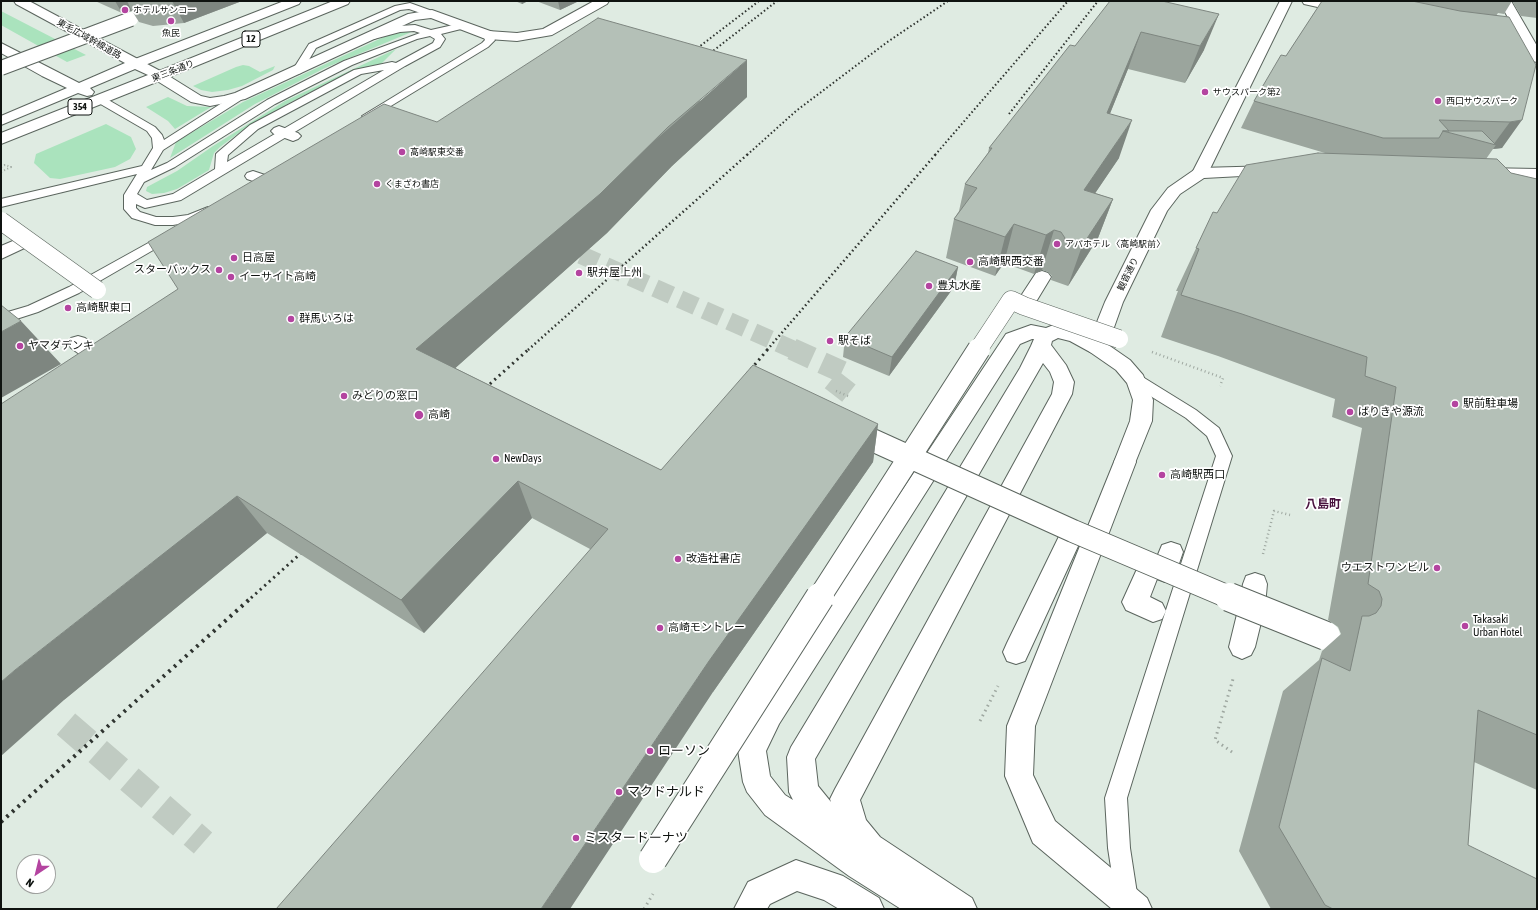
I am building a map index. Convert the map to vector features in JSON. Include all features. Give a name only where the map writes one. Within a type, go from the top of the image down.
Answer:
[{"type":"main road","name":"東毛広域幹線道路","points":[[20,1],[159,76],[196,99],[210,102],[240,96],[374,36],[412,17],[432,14]]},
{"type":"main road","name":"東三条通り","points":[[1,121],[78,87],[295,1]]},
{"type":"main road","name":"東三条通り","points":[[1,139],[40,122],[101,100],[344,1]]},
{"type":"main road","points":[[432,14],[488,35],[517,37],[547,32],[603,1]]},
{"type":"main road","points":[[1286,1],[1200,173],[1252,170],[1291,171]]},
{"type":"main road","points":[[1308,1],[1361,13]]},
{"type":"main road","points":[[1505,1],[1527,43],[1537,58]]},
{"type":"main road","points":[[1,68],[131,19]]},
{"type":"main road","name":"354","points":[[1,47],[47,73],[78,87],[101,100]]},
{"type":"main road","name":"観音通り","points":[[1097,347],[1114,302],[1160,210],[1174,192],[1200,173]]},
{"type":"main road","points":[[1471,173],[1537,174]]},
{"type":"main road","points":[[1,222],[97,290]]},
{"type":"main road","points":[[1,253],[27,240]]},
{"type":"main road","points":[[1024,306],[1042,277]]},
{"type":"main road","points":[[653,859],[909,457],[1011,300],[1024,306],[1121,335]]},
{"type":"main road","points":[[961,909],[827,820],[804,792],[801,757],[1030,369],[1044,341],[1056,331],[1076,335],[1123,365],[1136,380],[1143,400],[1141,421],[1021,726],[1019,776],[1044,832],[1132,905]]},
{"type":"main road","points":[[870,849],[854,828],[845,798],[1062,394],[1064,382],[1059,370],[1044,341],[1031,332],[1013,339],[769,715],[752,750],[757,782],[775,805],[860,865],[929,909]]},
{"type":"main road","points":[[78,342],[113,369],[98,381],[128,363]]},
{"type":"main road","points":[[832,422],[1072,531],[1254,595],[1326,636]]},
{"type":"main road","points":[[1016,652],[1072,531]]},
{"type":"main road","points":[[1153,611],[1135,602],[1163,563]]},
{"type":"main road","points":[[1242,647],[1254,595]]},
{"type":"main road","points":[[750,909],[759,893],[796,875],[832,887],[868,909]]},
{"type":"lane","points":[[297,71],[312,46],[398,8],[410,6],[432,14]]},
{"type":"lane","points":[[138,180],[171,165],[271,102],[354,60],[429,32],[462,26]]},
{"type":"lane","points":[[130,195],[145,204],[177,197],[401,64],[437,45],[440,39],[438,36],[429,32],[415,28],[399,29],[374,36]]},
{"type":"lane","points":[[357,122],[485,45],[490,40],[488,35]]},
{"type":"lane","points":[[221,170],[222,154],[254,127],[358,72],[401,64]]},
{"type":"lane","points":[[4,318],[33,309],[74,290],[132,258],[216,207],[190,218],[173,221],[155,221],[136,215],[130,209],[130,195],[159,148],[240,96]]},
{"type":"lane","points":[[101,100],[151,128],[158,137],[159,148]]},
{"type":"lane","points":[[1,203],[145,169]]},
{"type":"lane","points":[[1132,905],[1119,848],[1116,798],[1224,456],[1213,432],[1191,414],[1136,380]]},
{"type":"path","points":[[1,167],[5,165],[11,168],[1,172]]},
{"type":"path","points":[[1121,335],[1210,375],[1223,378],[1220,386]]},
{"type":"path","points":[[1254,595],[1274,511],[1290,515]]},
{"type":"path","points":[[1232,752],[1215,740],[1242,647]]},
{"type":"green space","points":[[1,11],[86,55],[67,62],[1,25]]},
{"type":"green space","points":[[414,31],[325,68],[255,104],[170,158],[176,142],[243,102],[386,36],[401,32]]},
{"type":"green space","points":[[396,49],[381,64],[353,71],[334,80],[289,103],[240,132],[214,153],[209,170],[177,189],[164,193],[152,194],[146,191],[147,187],[177,171],[213,146],[285,101]]},
{"type":"green space","points":[[243,65],[249,66],[260,72],[275,66],[273,70],[242,86],[228,90],[212,92],[201,90],[193,86],[236,67]]},
{"type":"green space","points":[[168,97],[187,106],[211,107],[175,129],[168,121],[146,107]]},
{"type":"green space","points":[[106,124],[131,137],[136,149],[130,159],[115,167],[60,179],[50,178],[34,163],[36,154]]},
{"type":"building","points":[[1110,1],[1162,1],[1219,14],[1200,46],[1141,32],[1107,113],[1132,120],[1084,190],[1113,199],[1082,246],[1064,241],[1065,238],[1061,232],[1054,230],[1046,235],[1014,224],[1005,237],[954,219],[977,188],[965,184],[992,148],[989,148],[1070,45],[1075,46]]},
{"type":"building","points":[[1322,1],[1412,1],[1460,11],[1509,17],[1536,65],[1522,120],[1510,122],[1439,120],[1449,131],[1443,131],[1439,138],[1383,138],[1254,101],[1281,55],[1286,56]]},
{"type":"building","points":[[598,18],[747,60],[668,127],[600,194],[416,349],[661,470],[753,365],[878,424],[709,661],[541,909],[276,909],[608,529],[518,481],[401,600],[237,496],[1,682],[1,404],[178,289],[148,242],[384,104],[437,122]]},
{"type":"building","points":[[1443,131],[1482,131],[1496,145]]},
{"type":"building","points":[[1318,153],[1497,159],[1511,173],[1537,179],[1537,735],[1478,710],[1468,845],[1537,879],[1537,909],[1333,909],[1325,905],[1279,827],[1322,658],[1350,671],[1362,616],[1369,616],[1376,613],[1381,606],[1382,599],[1379,591],[1368,584],[1396,387],[1365,376],[1367,357],[1242,314],[1181,295],[1199,249],[1196,248],[1213,212],[1217,213],[1246,165]]},
{"type":"building","points":[[916,251],[958,267],[892,357],[845,337]]},
{"type":"building","points":[[1,305],[21,321],[1,332]]},
{"type":"tunnel","points":[[581,255],[794,350]]},
{"type":"tunnel","points":[[792,349],[849,375],[811,424]]},
{"type":"tunnel","points":[[66,724],[203,843]]},
{"type":"railway","points":[[691,53],[759,1]]},
{"type":"railway","points":[[704,58],[777,1]]},
{"type":"railway","points":[[747,155],[796,111],[886,43],[948,1]]},
{"type":"railway","points":[[935,155],[1068,1]]},
{"type":"railway","points":[[1009,114],[1098,1]]},
{"type":"railway","points":[[528,350],[748,154]]},
{"type":"railway","points":[[767,350],[936,154]]},
{"type":"railway","points":[[481,392],[529,349]]},
{"type":"railway","points":[[747,374],[768,349]]},
{"type":"railway","points":[[251,598],[308,547]]},
{"type":"railway","points":[[1,822],[252,597]]},
{"type":"place","name":"ホテルサンコー","points":[[125,10]]},
{"type":"place","name":"魚民","points":[[171,21]]},
{"type":"place","name":"サウスパーク第2","points":[[1205,92]]},
{"type":"place","name":"西口サウスパーク","points":[[1438,101]]},
{"type":"place","name":"高崎駅東交番","points":[[402,152]]},
{"type":"place","name":"くまざわ書店","points":[[377,184]]},
{"type":"place","name":"アパホテル 〈高崎駅前〉","points":[[1057,244]]},
{"type":"place","name":"日高屋","points":[[234,258]]},
{"type":"place","name":"高崎駅西交番","points":[[970,262]]},
{"type":"place","name":"スターバックス","points":[[219,270]]},
{"type":"place","name":"駅弁屋上州","points":[[579,273]]},
{"type":"place","name":"イーサイト高崎","points":[[231,277]]},
{"type":"place","name":"豊丸水産","points":[[929,286]]},
{"type":"place","name":"高崎駅東口","points":[[68,308]]},
{"type":"place","name":"群馬いろは","points":[[291,319]]},
{"type":"place","name":"駅そば","points":[[830,341]]},
{"type":"place","name":"ヤマダデンキ","points":[[20,346]]},
{"type":"place","name":"みどりの窓口","points":[[344,396]]},
{"type":"place","name":"駅前駐車場","points":[[1455,404]]},
{"type":"place","name":"ばりきや源流","points":[[1350,412]]},
{"type":"place","name":"高崎","points":[[419,415]]},
{"type":"place","name":"NewDays","points":[[496,459]]},
{"type":"place","name":"高崎駅西口","points":[[1162,475]]},
{"type":"place","name":"改造社書店","points":[[678,559]]},
{"type":"place","name":"ウエストワンビル","points":[[1437,568]]},
{"type":"place","name":"Takasaki Urban Hotel","points":[[1465,626]]},
{"type":"place","name":"高崎モントレー","points":[[660,628]]},
{"type":"place","name":"ローソン","points":[[650,751]]},
{"type":"place","name":"マクドナルド","points":[[619,792]]},
{"type":"place","name":"ミスタードーナツ","points":[[576,838]]},
{"type":"district","name":"八島町","points":[[1323,504]]}]
